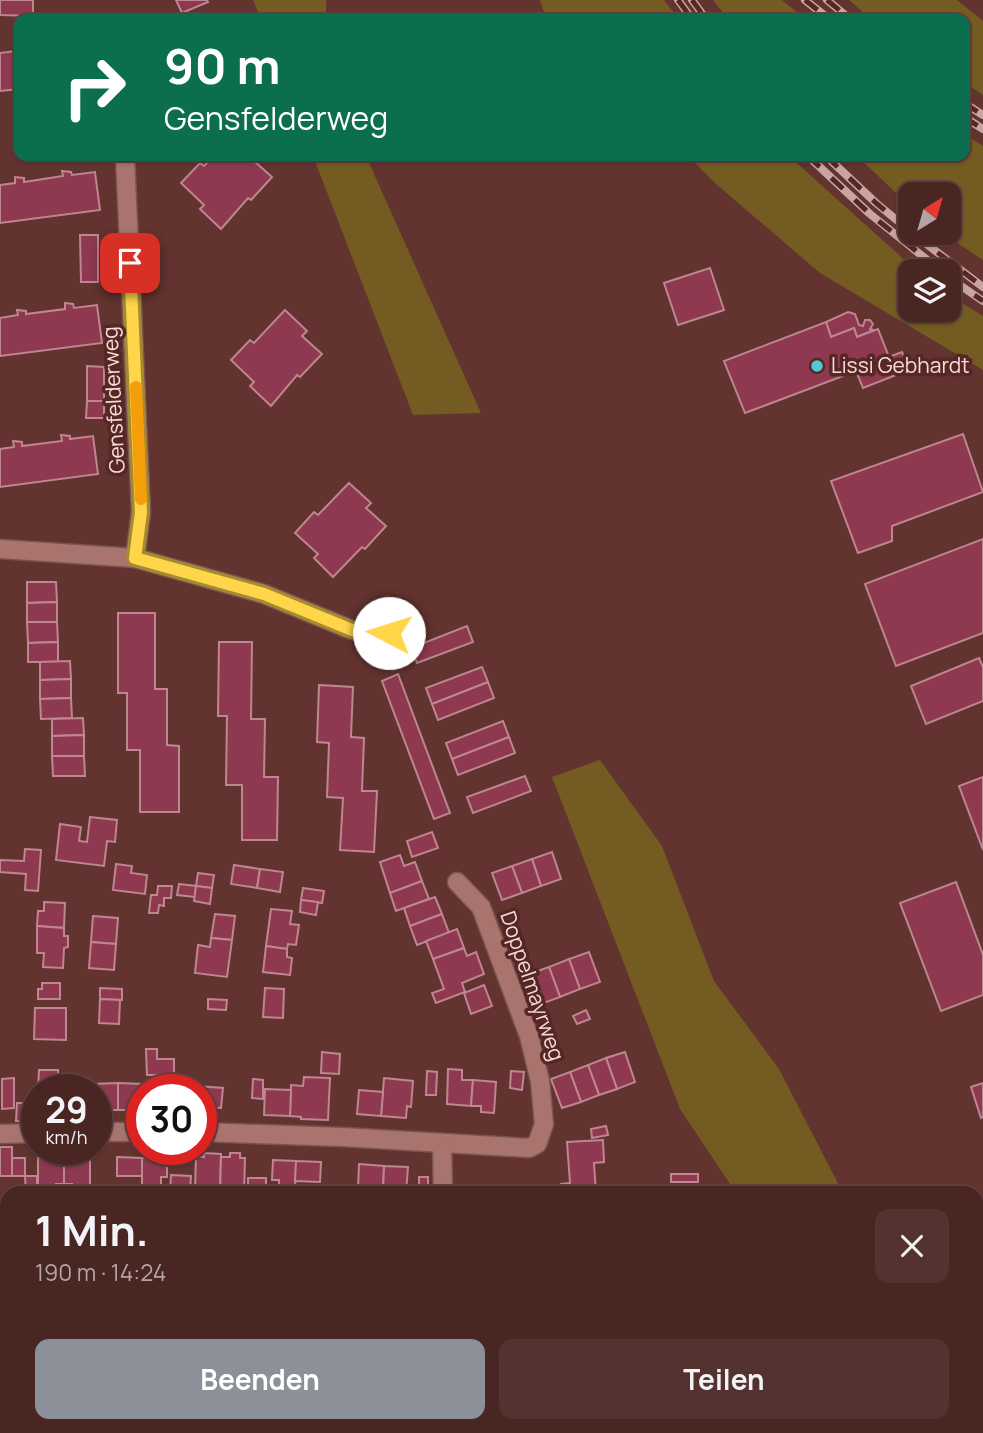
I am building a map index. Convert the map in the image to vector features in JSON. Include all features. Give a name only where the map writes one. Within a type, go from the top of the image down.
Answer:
[{"type":"street","name":"Gensfelderweg","points":[[125,161],[141,512],[135,558]]},
{"type":"street","points":[[0,549],[135,558],[264,594],[352,630],[389,633]]},
{"type":"street","name":"Doppelmayrweg","points":[[217,1133],[529,1148],[537,1144],[544,1124],[540,1081],[529,1036],[481,907],[457,882]]},
{"type":"street","points":[[0,1133],[21,1133]]},
{"type":"street","points":[[442,1143],[443,1186]]},
{"type":"shaded area","points":[[253,0],[326,0],[326,14],[259,14]]},
{"type":"shaded area","points":[[540,0],[664,0],[675,14],[547,14]]},
{"type":"shaded area","points":[[713,0],[782,0],[799,14],[724,14]]},
{"type":"shaded area","points":[[849,0],[957,0],[983,21],[983,95],[970,86],[970,14],[865,14]]},
{"type":"shaded area","points":[[970,138],[983,146],[983,260],[960,245],[961,182],[898,182],[898,195],[862,161],[970,161]]},
{"type":"shaded area","points":[[315,161],[368,161],[481,413],[413,415]]},
{"type":"shaded area","points":[[693,161],[795,161],[904,259],[898,259],[898,319],[820,273]]},
{"type":"shaded area","points":[[961,302],[983,316],[983,370],[902,322],[961,322]]},
{"type":"shaded area","points":[[600,760],[662,846],[714,981],[779,1069],[839,1186],[731,1186],[680,1109],[552,777]]},
{"type":"building","points":[[0,0],[33,0],[33,14],[0,15]]},
{"type":"building","points":[[176,0],[207,0],[208,2],[182,13]]},
{"type":"building","points":[[14,51],[14,90],[0,91],[0,53]]},
{"type":"building","points":[[209,161],[254,161],[272,177],[251,200],[248,198],[221,229],[200,209],[204,205],[181,183],[200,163],[204,166]]},
{"type":"building","points":[[62,171],[71,172],[72,175],[95,172],[100,210],[0,223],[0,185],[15,183],[15,177],[24,178],[24,182],[63,176]]},
{"type":"building","points":[[80,235],[98,235],[98,282],[81,282]]},
{"type":"building","points":[[710,268],[724,310],[678,325],[664,283]]},
{"type":"building","points":[[65,303],[73,304],[74,308],[97,305],[102,343],[0,356],[0,318],[18,315],[17,310],[26,311],[26,314],[65,309]]},
{"type":"building","points":[[285,310],[307,331],[302,336],[322,354],[300,377],[297,375],[271,406],[250,386],[254,382],[231,360],[250,340],[254,343]]},
{"type":"building","points":[[848,312],[855,314],[859,325],[863,326],[865,320],[870,320],[873,324],[870,329],[874,330],[857,337],[854,328],[831,337],[826,322]]},
{"type":"building","name":"Lissi Gebhardt","points":[[826,322],[831,337],[854,328],[857,337],[878,329],[889,357],[902,352],[909,370],[863,388],[856,371],[745,413],[724,361]]},
{"type":"building","points":[[87,366],[104,367],[104,401],[87,401]]},
{"type":"building","points":[[87,401],[104,401],[104,418],[86,418]]},
{"type":"building","points":[[963,434],[983,492],[892,526],[892,541],[858,553],[831,481]]},
{"type":"building","points":[[61,435],[70,436],[70,439],[93,436],[98,474],[0,487],[0,449],[14,447],[13,441],[22,442],[22,446],[62,441]]},
{"type":"building","points":[[349,483],[371,503],[366,508],[386,526],[333,577],[314,558],[318,554],[295,533],[314,512],[318,515]]},
{"type":"building","points":[[983,539],[983,633],[896,666],[865,584]]},
{"type":"building","points":[[27,582],[56,582],[57,602],[27,603]]},
{"type":"building","points":[[57,602],[57,622],[27,622],[27,603]]},
{"type":"building","points":[[118,613],[155,613],[155,689],[167,689],[167,745],[179,746],[179,812],[140,812],[140,750],[127,750],[127,693],[118,693]]},
{"type":"building","points":[[27,622],[57,622],[58,642],[28,643]]},
{"type":"building","points":[[467,626],[473,642],[417,663],[411,648]]},
{"type":"building","points":[[58,642],[58,662],[28,662],[28,643]]},
{"type":"building","points":[[219,642],[252,642],[251,719],[265,719],[264,777],[278,777],[277,840],[242,840],[242,785],[226,785],[227,716],[218,716]]},
{"type":"building","points":[[979,658],[983,667],[983,701],[926,724],[911,686]]},
{"type":"building","points":[[70,661],[71,679],[40,680],[40,662]]},
{"type":"building","points":[[482,667],[488,682],[432,704],[426,688]]},
{"type":"building","points":[[398,674],[450,813],[434,819],[382,681]]},
{"type":"building","points":[[71,679],[71,698],[40,699],[40,680]]},
{"type":"building","points":[[488,682],[494,698],[438,720],[432,704]]},
{"type":"building","points":[[319,685],[353,687],[351,737],[364,738],[362,791],[377,791],[374,852],[340,850],[343,798],[327,797],[329,743],[317,742]]},
{"type":"building","points":[[71,698],[72,718],[41,719],[40,699]]},
{"type":"building","points":[[83,718],[84,735],[52,736],[52,719]]},
{"type":"building","points":[[503,721],[509,737],[452,759],[446,743]]},
{"type":"building","points":[[84,735],[84,756],[52,756],[52,736]]},
{"type":"building","points":[[509,737],[515,753],[458,775],[452,759]]},
{"type":"building","points":[[52,756],[84,756],[85,776],[53,776]]},
{"type":"building","points":[[525,776],[531,791],[473,813],[467,797]]},
{"type":"building","points":[[983,777],[983,850],[959,786]]},
{"type":"building","points":[[90,817],[117,820],[115,842],[107,841],[104,866],[56,860],[60,824],[81,827],[79,841],[87,842]]},
{"type":"building","points":[[432,832],[438,848],[412,857],[407,841]]},
{"type":"building","points":[[25,849],[41,850],[38,891],[25,890],[26,874],[0,872],[0,860],[24,861]]},
{"type":"building","points":[[552,852],[561,879],[541,886],[532,859]]},
{"type":"building","points":[[400,855],[404,866],[415,862],[422,881],[390,893],[380,862]]},
{"type":"building","points":[[532,859],[541,886],[522,893],[512,866]]},
{"type":"building","points":[[116,864],[132,866],[131,873],[147,875],[145,894],[113,890]]},
{"type":"building","points":[[234,865],[260,869],[257,888],[231,884]]},
{"type":"building","points":[[512,866],[522,893],[502,900],[492,873]]},
{"type":"building","points":[[260,869],[283,872],[280,892],[257,888]]},
{"type":"building","points":[[198,873],[214,875],[212,888],[196,886]]},
{"type":"building","points":[[422,881],[429,899],[396,911],[390,893]]},
{"type":"building","points":[[956,882],[983,955],[983,995],[941,1011],[900,903]]},
{"type":"building","points":[[179,884],[196,886],[195,897],[177,895]]},
{"type":"building","points":[[158,886],[172,886],[171,898],[164,898],[164,906],[159,905],[158,913],[149,913],[151,895],[157,895]]},
{"type":"building","points":[[196,886],[212,888],[210,904],[194,901]]},
{"type":"building","points":[[303,888],[324,891],[322,903],[301,900]]},
{"type":"building","points":[[435,897],[442,914],[410,926],[404,908]]},
{"type":"building","points":[[301,900],[318,902],[316,915],[300,912]]},
{"type":"building","points":[[44,902],[65,903],[64,928],[37,926],[38,911],[44,911]]},
{"type":"building","points":[[271,909],[292,911],[290,924],[299,925],[296,945],[288,944],[287,949],[266,946]]},
{"type":"building","points":[[215,914],[235,916],[232,940],[211,938]]},
{"type":"building","points":[[442,914],[449,933],[417,945],[410,926]]},
{"type":"building","points":[[93,916],[118,918],[116,944],[91,942]]},
{"type":"building","points":[[37,926],[64,928],[64,936],[68,936],[68,947],[64,948],[63,968],[43,967],[44,953],[37,953]]},
{"type":"building","points":[[457,929],[464,948],[433,959],[426,941]]},
{"type":"building","points":[[211,938],[232,940],[227,977],[195,973],[198,945],[210,947]]},
{"type":"building","points":[[91,942],[116,944],[114,970],[89,968]]},
{"type":"building","points":[[266,946],[287,949],[287,957],[292,958],[290,975],[263,972]]},
{"type":"building","points":[[464,948],[467,956],[476,952],[484,974],[462,983],[465,992],[436,1003],[432,993],[444,989],[433,959]]},
{"type":"building","points":[[589,952],[600,982],[580,989],[569,959]]},
{"type":"building","points":[[569,959],[580,989],[560,997],[549,967]]},
{"type":"building","points":[[549,967],[560,997],[541,1004],[529,974]]},
{"type":"building","points":[[42,983],[60,983],[60,999],[38,999],[38,989],[42,989]]},
{"type":"building","points":[[484,985],[492,1006],[471,1014],[464,993]]},
{"type":"building","points":[[100,988],[122,989],[122,1000],[100,999]]},
{"type":"building","points":[[265,988],[284,989],[283,1018],[263,1017]]},
{"type":"building","points":[[100,999],[120,1000],[119,1024],[99,1023]]},
{"type":"building","points":[[208,999],[227,1000],[226,1010],[208,1009]]},
{"type":"building","points":[[35,1008],[66,1008],[66,1040],[34,1039]]},
{"type":"building","points":[[586,1010],[590,1019],[577,1024],[573,1016]]},
{"type":"building","points":[[146,1049],[157,1049],[157,1059],[174,1059],[174,1074],[147,1074]]},
{"type":"building","points":[[322,1052],[340,1054],[339,1074],[321,1073]]},
{"type":"building","points":[[625,1052],[635,1082],[617,1089],[606,1058]]},
{"type":"building","points":[[606,1058],[617,1089],[599,1095],[588,1065]]},
{"type":"building","points":[[588,1065],[599,1095],[581,1102],[570,1072]]},
{"type":"building","points":[[448,1069],[462,1070],[462,1080],[473,1080],[471,1106],[447,1104]]},
{"type":"building","points":[[39,1070],[58,1070],[58,1074],[39,1074]]},
{"type":"building","points":[[427,1071],[437,1072],[436,1095],[426,1095]]},
{"type":"building","points":[[511,1071],[524,1072],[522,1090],[510,1088]]},
{"type":"building","points":[[570,1072],[581,1102],[562,1108],[551,1079]]},
{"type":"building","points":[[304,1077],[330,1078],[328,1120],[290,1116],[291,1085],[303,1086]]},
{"type":"building","points":[[14,1078],[14,1108],[2,1109],[2,1079]]},
{"type":"building","points":[[384,1078],[413,1081],[411,1107],[407,1106],[406,1118],[381,1116]]},
{"type":"building","points":[[253,1079],[263,1080],[263,1099],[252,1098]]},
{"type":"building","points":[[473,1080],[496,1082],[494,1113],[481,1112],[481,1106],[471,1106]]},
{"type":"building","points":[[112,1083],[118,1083],[118,1110],[112,1110]]},
{"type":"building","points":[[118,1083],[126,1083],[126,1110],[118,1110]]},
{"type":"building","points":[[983,1083],[983,1117],[981,1118],[971,1087]]},
{"type":"building","points":[[217,1088],[223,1088],[221,1108],[217,1108]]},
{"type":"building","points":[[265,1089],[291,1090],[290,1116],[264,1115]]},
{"type":"building","points":[[359,1090],[383,1092],[381,1116],[357,1114]]},
{"type":"building","points":[[17,1103],[21,1103],[21,1121],[16,1121]]},
{"type":"building","points":[[606,1126],[608,1135],[592,1138],[591,1129]]},
{"type":"building","points":[[603,1140],[604,1162],[594,1163],[595,1186],[561,1186],[570,1183],[567,1142]]},
{"type":"building","points":[[0,1147],[12,1147],[12,1176],[0,1176]]},
{"type":"building","points":[[230,1153],[240,1153],[240,1158],[245,1158],[244,1186],[220,1186],[221,1157],[230,1157]]},
{"type":"building","points":[[217,1154],[221,1154],[220,1186],[195,1186],[196,1165],[217,1165]]},
{"type":"building","points":[[117,1157],[126,1157],[126,1165],[142,1165],[142,1176],[117,1176]]},
{"type":"building","points":[[12,1158],[21,1158],[21,1165],[25,1165],[25,1176],[12,1176]]},
{"type":"building","points":[[273,1160],[296,1161],[295,1186],[279,1186],[279,1180],[272,1180]]},
{"type":"building","points":[[296,1161],[321,1162],[320,1182],[295,1181]]},
{"type":"building","points":[[359,1164],[384,1166],[383,1186],[358,1186]]},
{"type":"building","points":[[38,1165],[64,1165],[64,1184],[38,1186]]},
{"type":"building","points":[[64,1165],[90,1165],[90,1186],[64,1184]]},
{"type":"building","points":[[142,1165],[167,1165],[167,1177],[161,1177],[161,1186],[142,1186]]},
{"type":"building","points":[[384,1166],[408,1167],[406,1186],[383,1186]]},
{"type":"building","points":[[671,1174],[698,1174],[698,1182],[671,1182]]},
{"type":"building","points":[[171,1175],[191,1176],[190,1186],[170,1186]]},
{"type":"building","points":[[25,1176],[37,1176],[37,1186],[26,1186]]},
{"type":"building","points":[[419,1177],[428,1177],[428,1186],[419,1186]]},
{"type":"building","points":[[248,1178],[266,1178],[266,1186],[248,1186]]},
{"type":"railway","points":[[678,0],[688,14]]},
{"type":"railway","points":[[692,0],[702,14]]},
{"type":"railway","points":[[805,0],[823,14]]},
{"type":"railway","points":[[827,0],[844,14]]},
{"type":"railway","points":[[970,107],[983,115]]},
{"type":"railway","points":[[970,121],[983,129]]},
{"type":"railway","points":[[813,161],[870,214],[926,259]]},
{"type":"railway","points":[[831,161],[898,221]]},
{"type":"railway","points":[[928,245],[983,287]]},
{"type":"railway","points":[[961,286],[983,301]]},
{"type":"slow traffic","points":[[136,387],[141,499]]},
{"type":"place","name":"Lissi Gebhardt","points":[[817,366]]},
{"type":"route","points":[[130,263],[141,512],[135,558],[264,594],[352,630],[389,633]]}]
